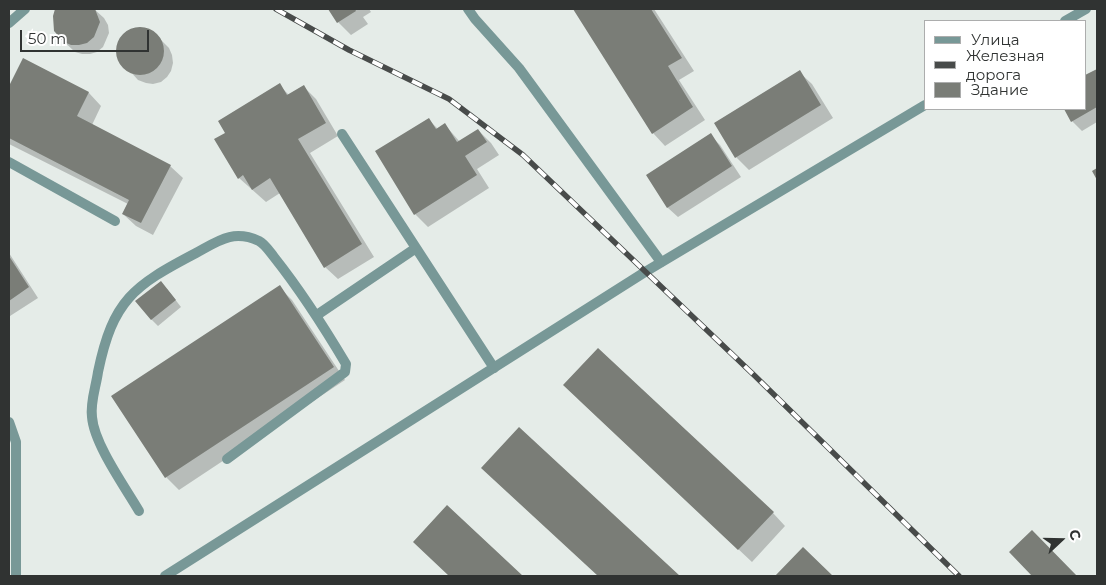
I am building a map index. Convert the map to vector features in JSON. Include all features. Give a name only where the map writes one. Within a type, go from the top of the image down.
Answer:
[{"type":"street","points":[[9,23],[25,9]]},
{"type":"street","points":[[468,9],[520,68],[662,262]]},
{"type":"street","points":[[1067,20],[1086,9]]},
{"type":"street","points":[[165,576],[662,262],[924,106]]},
{"type":"street","points":[[342,134],[494,368]]},
{"type":"street","points":[[9,162],[115,221]]},
{"type":"street","points":[[139,512],[98,442],[94,429],[92,407],[102,352],[118,311],[141,286],[160,272],[226,237],[242,235],[261,242],[316,315],[346,364],[345,372],[227,459]]},
{"type":"street","points":[[316,315],[416,248]]},
{"type":"street","points":[[9,422],[16,442],[16,576]]},
{"type":"building","points":[[55,9],[95,9],[100,22],[94,37],[87,43],[79,45],[71,45],[64,42],[54,31],[53,16]]},
{"type":"building","points":[[328,9],[355,9],[356,11],[337,23]]},
{"type":"building","points":[[573,9],[651,9],[682,58],[668,66],[693,107],[652,134]]},
{"type":"building","points":[[140,27],[149,29],[157,34],[162,42],[164,51],[162,60],[157,68],[149,73],[140,75],[131,73],[123,68],[118,60],[116,51],[118,42],[123,34],[131,29]]},
{"type":"building","points":[[23,58],[89,92],[77,116],[171,165],[141,223],[122,214],[129,200],[9,138],[9,86]]},
{"type":"building","points":[[1097,69],[1097,107],[1071,122],[1065,110],[1086,110],[1086,74]]},
{"type":"building","points":[[800,70],[821,105],[735,158],[714,123]]},
{"type":"building","points":[[280,83],[287,95],[304,85],[326,123],[298,139],[362,244],[324,268],[270,178],[252,190],[243,175],[238,179],[214,139],[225,133],[218,121]]},
{"type":"building","points":[[429,118],[436,129],[445,123],[457,142],[478,129],[487,142],[465,156],[477,175],[414,215],[375,151]]},
{"type":"building","points":[[711,133],[732,166],[667,208],[646,175]]},
{"type":"building","points":[[1097,168],[1097,180],[1092,171]]},
{"type":"building","points":[[9,256],[29,287],[9,301]]},
{"type":"building","points":[[161,281],[176,300],[151,320],[135,301]]},
{"type":"building","points":[[280,285],[334,367],[165,478],[111,396]]},
{"type":"building","points":[[598,348],[774,512],[738,550],[563,385]]},
{"type":"building","points":[[519,427],[680,576],[598,576],[481,468]]},
{"type":"building","points":[[447,505],[523,576],[449,576],[413,542]]},
{"type":"building","points":[[1032,530],[1077,576],[1032,576],[1009,552]]},
{"type":"building","points":[[803,547],[833,576],[775,576]]},
{"type":"railway","points":[[276,9],[349,50],[449,99],[523,155],[755,376],[959,576]]}]
